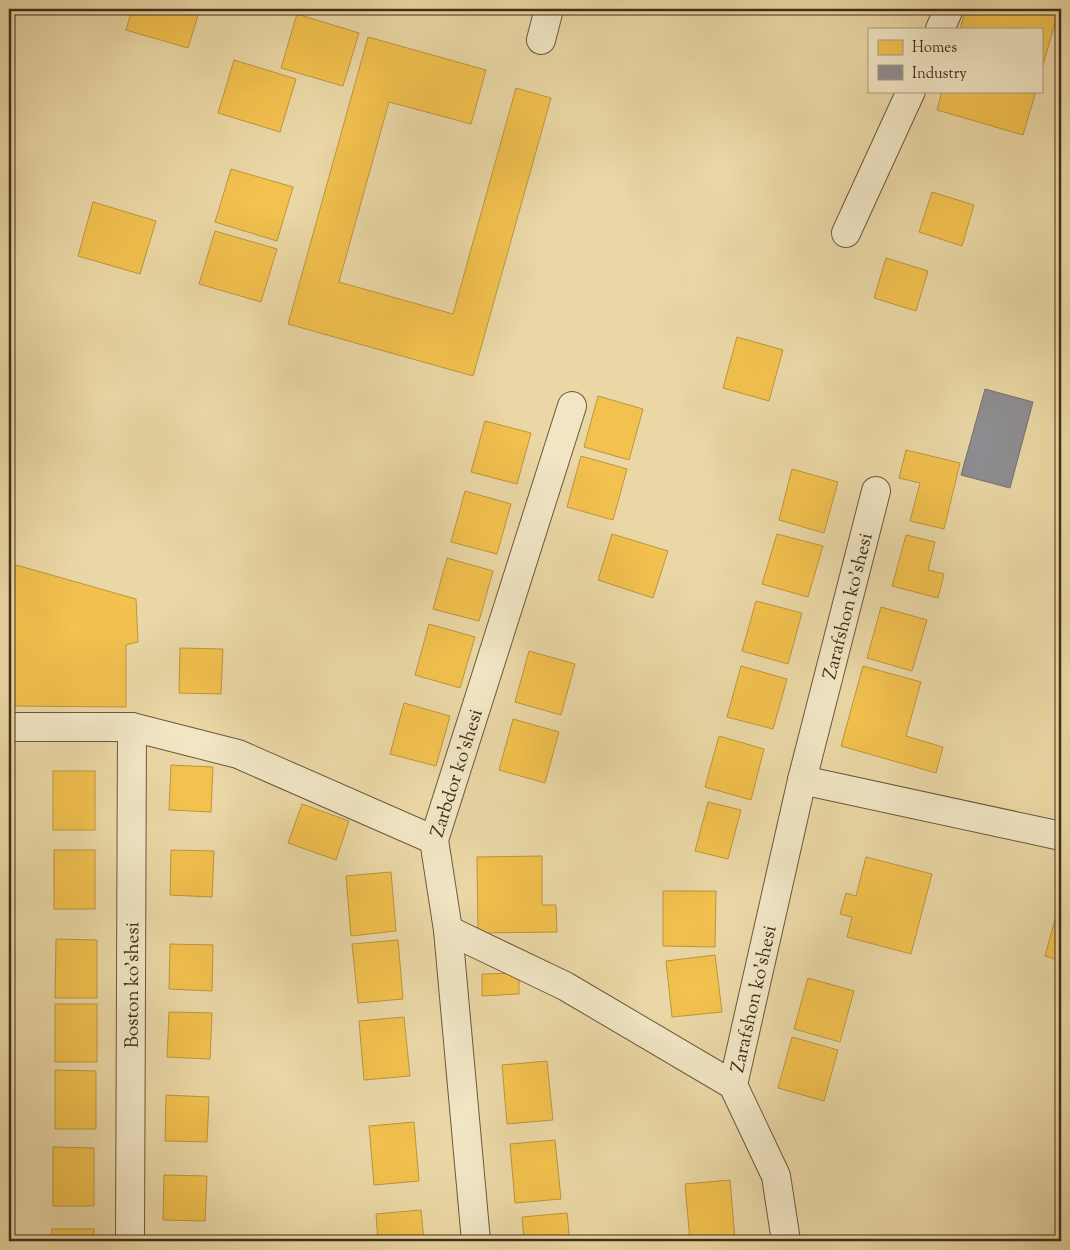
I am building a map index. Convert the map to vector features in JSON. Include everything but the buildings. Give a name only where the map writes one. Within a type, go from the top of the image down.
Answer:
[{"type":"street","points":[[541,40],[549,9]]},
{"type":"street","points":[[940,28],[949,9]]},
{"type":"street","points":[[846,233],[911,92]]},
{"type":"street","name":"Zarbdor ko'shesi","points":[[476,1241],[448,930],[434,840],[572,406]]},
{"type":"street","name":"Zarafshon ko'shesi","points":[[786,1241],[776,1176],[733,1085],[802,780],[876,491]]},
{"type":"street","points":[[9,727],[132,727],[238,754],[434,840]]},
{"type":"street","name":"Boston ko'shesi","points":[[130,1241],[132,727]]},
{"type":"street","points":[[802,780],[1061,836]]},
{"type":"street","points":[[448,930],[565,986],[733,1085]]}]
